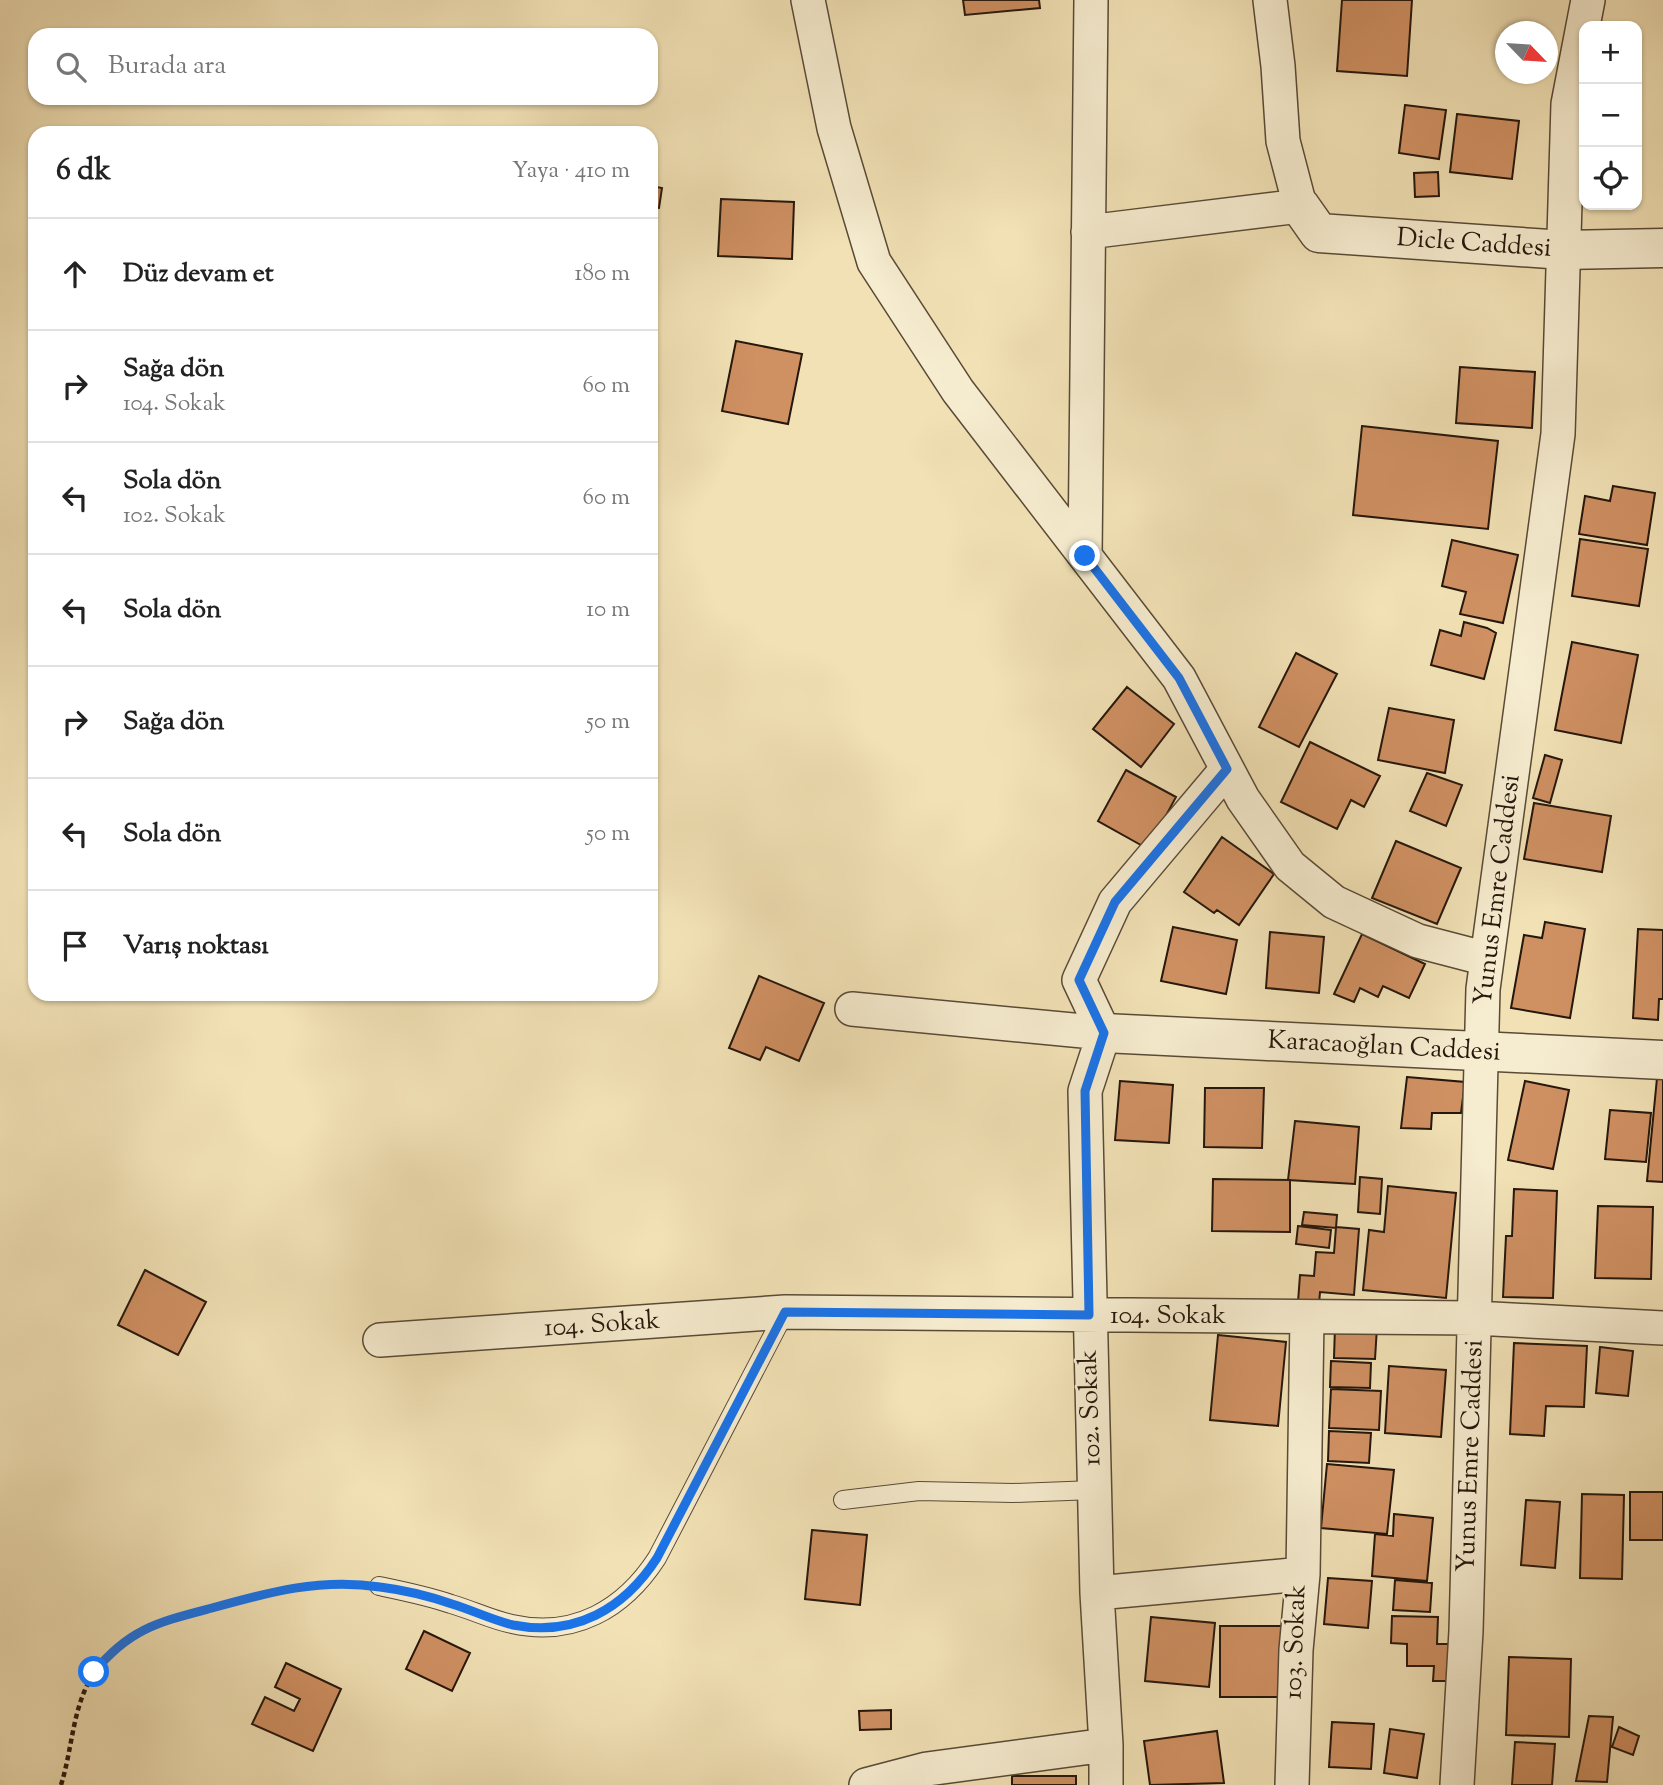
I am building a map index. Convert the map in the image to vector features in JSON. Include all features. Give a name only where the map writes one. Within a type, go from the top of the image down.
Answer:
[{"type":"street","points":[[808,0],[834,128],[874,262],[958,391],[1179,678],[1243,799],[1290,866],[1334,902],[1418,941],[1487,959]]},
{"type":"street","points":[[1085,556],[1091,0]]},
{"type":"street","points":[[1088,232],[1300,205],[1283,141],[1270,0]]},
{"type":"street","name":"Yunus Emre Caddesi","points":[[1457,1785],[1466,1631],[1483,989],[1558,434],[1568,104],[1588,0]]},
{"type":"street","name":"Dicle Caddesi","points":[[1300,205],[1319,233],[1564,250],[1663,248]]},
{"type":"street","points":[[1104,1033],[1079,980],[1115,902],[1227,769]]},
{"type":"street","points":[[852,1009],[1104,1033]]},
{"type":"street","name":"Karacaoğlan Caddesi","points":[[1104,1033],[1663,1060]]},
{"type":"street","name":"102. Sokak","points":[[1104,1033],[1085,1091],[1097,1593],[1107,1745],[1106,1785]]},
{"type":"street","name":"104. Sokak","points":[[380,1339],[785,1312],[1475,1318],[1663,1328]]},
{"type":"street","points":[[1303,1574],[1307,1317]]},
{"type":"street","name":"103. Sokak","points":[[1097,1593],[1303,1574],[1296,1650],[1292,1785]]},
{"type":"street","points":[[866,1785],[927,1769],[1107,1745]]},
{"type":"lane","points":[[379,1586],[415,1593],[510,1624],[530,1627],[570,1625],[610,1609],[629,1595],[645,1578],[657,1558],[785,1312]]},
{"type":"lane","points":[[843,1500],[919,1491],[1013,1493],[1094,1490]]},
{"type":"path","points":[[61,1785],[76,1712],[84,1691],[94,1672],[110,1653],[129,1637],[150,1626],[281,1589],[313,1585],[379,1586]]},
{"type":"building","points":[[963,0],[1039,0],[1040,8],[965,15]]},
{"type":"building","points":[[1342,0],[1412,0],[1407,76],[1337,71]]},
{"type":"building","points":[[1405,105],[1446,110],[1439,159],[1399,153]]},
{"type":"building","points":[[1457,114],[1519,121],[1512,179],[1450,172]]},
{"type":"building","points":[[1438,172],[1439,196],[1415,197],[1414,173]]},
{"type":"building","points":[[658,187],[662,188],[658,208]]},
{"type":"building","points":[[721,199],[794,202],[792,259],[718,256]]},
{"type":"building","points":[[736,341],[802,354],[788,424],[722,411]]},
{"type":"building","points":[[1460,367],[1535,372],[1532,428],[1456,423]]},
{"type":"building","points":[[1362,426],[1498,441],[1488,529],[1353,515]]},
{"type":"building","points":[[1613,486],[1655,493],[1647,545],[1579,534],[1585,496],[1610,501]]},
{"type":"building","points":[[1580,539],[1648,549],[1639,606],[1572,596]]},
{"type":"building","points":[[1452,540],[1518,555],[1503,623],[1460,614],[1466,592],[1442,586]]},
{"type":"building","points":[[1464,622],[1496,633],[1484,679],[1431,665],[1440,630],[1461,636]]},
{"type":"building","points":[[1572,642],[1638,655],[1621,743],[1555,730]]},
{"type":"building","points":[[1296,653],[1337,674],[1299,747],[1259,727]]},
{"type":"building","points":[[1127,687],[1174,724],[1141,767],[1093,729]]},
{"type":"building","points":[[1389,708],[1454,720],[1445,773],[1378,760]]},
{"type":"building","points":[[1310,742],[1380,776],[1364,807],[1351,800],[1337,829],[1281,802]]},
{"type":"building","points":[[1545,755],[1562,760],[1550,803],[1533,798]]},
{"type":"building","points":[[1126,770],[1176,797],[1148,849],[1098,821]]},
{"type":"building","points":[[1427,773],[1462,785],[1446,826],[1410,811]]},
{"type":"building","points":[[1534,803],[1611,816],[1602,872],[1524,859]]},
{"type":"building","points":[[1222,837],[1274,874],[1239,925],[1217,910],[1214,913],[1184,892]]},
{"type":"building","points":[[1396,841],[1461,868],[1437,924],[1372,898]]},
{"type":"building","points":[[1545,922],[1585,929],[1570,1018],[1511,1008],[1524,935],[1542,938]]},
{"type":"building","points":[[1173,927],[1237,940],[1226,994],[1161,981]]},
{"type":"building","points":[[1638,929],[1663,930],[1663,999],[1659,999],[1658,1020],[1633,1018]]},
{"type":"building","points":[[1270,932],[1324,937],[1319,993],[1266,988]]},
{"type":"building","points":[[1362,934],[1425,964],[1409,998],[1383,986],[1378,997],[1360,988],[1354,1002],[1334,994]]},
{"type":"building","points":[[759,976],[824,1003],[799,1061],[766,1047],[760,1060],[729,1048]]},
{"type":"building","points":[[1407,1077],[1465,1082],[1461,1113],[1432,1113],[1431,1129],[1401,1128]]},
{"type":"building","points":[[1657,1078],[1663,1078],[1663,1182],[1647,1181]]},
{"type":"building","points":[[1120,1081],[1173,1085],[1169,1143],[1115,1140]]},
{"type":"building","points":[[1525,1081],[1569,1090],[1553,1169],[1508,1160]]},
{"type":"building","points":[[1205,1088],[1264,1088],[1262,1148],[1204,1147]]},
{"type":"building","points":[[1610,1110],[1651,1113],[1646,1162],[1605,1159]]},
{"type":"building","points":[[1295,1121],[1359,1127],[1355,1184],[1288,1180]]},
{"type":"building","points":[[1360,1177],[1382,1179],[1380,1214],[1358,1212]]},
{"type":"building","points":[[1213,1179],[1290,1180],[1290,1232],[1212,1231]]},
{"type":"building","points":[[1388,1186],[1456,1193],[1446,1298],[1363,1290],[1369,1230],[1384,1232]]},
{"type":"building","points":[[1514,1189],[1557,1191],[1553,1298],[1503,1297],[1506,1236],[1512,1236]]},
{"type":"building","points":[[1598,1206],[1653,1207],[1651,1279],[1595,1278]]},
{"type":"building","points":[[1304,1212],[1337,1215],[1336,1228],[1302,1225]]},
{"type":"building","points":[[1298,1226],[1331,1230],[1329,1248],[1296,1244]]},
{"type":"building","points":[[1336,1227],[1359,1229],[1354,1295],[1320,1292],[1319,1304],[1298,1302],[1300,1275],[1314,1276],[1316,1252],[1334,1253]]},
{"type":"building","points":[[145,1270],[206,1302],[178,1355],[118,1325]]},
{"type":"building","points":[[1335,1326],[1377,1327],[1375,1359],[1334,1358]]},
{"type":"building","points":[[1218,1335],[1286,1342],[1278,1426],[1210,1420]]},
{"type":"building","points":[[1514,1343],[1587,1346],[1584,1407],[1546,1406],[1544,1436],[1510,1434]]},
{"type":"building","points":[[1600,1347],[1633,1351],[1628,1396],[1596,1393]]},
{"type":"building","points":[[1331,1361],[1371,1363],[1370,1388],[1330,1387]]},
{"type":"building","points":[[1389,1366],[1446,1370],[1441,1437],[1385,1433]]},
{"type":"building","points":[[1331,1389],[1381,1391],[1379,1430],[1329,1428]]},
{"type":"building","points":[[1329,1431],[1371,1433],[1369,1463],[1328,1461]]},
{"type":"building","points":[[1327,1464],[1394,1470],[1387,1534],[1321,1528]]},
{"type":"building","points":[[1630,1492],[1663,1492],[1663,1540],[1630,1540]]},
{"type":"building","points":[[1582,1494],[1624,1495],[1622,1579],[1580,1578]]},
{"type":"building","points":[[1526,1500],[1560,1502],[1555,1568],[1521,1565]]},
{"type":"building","points":[[1394,1514],[1433,1518],[1427,1581],[1372,1576],[1375,1534],[1393,1536]]},
{"type":"building","points":[[812,1530],[867,1535],[860,1605],[805,1599]]},
{"type":"building","points":[[1328,1578],[1372,1581],[1368,1628],[1324,1624]]},
{"type":"building","points":[[1395,1580],[1432,1583],[1430,1612],[1393,1610]]},
{"type":"building","points":[[1392,1616],[1438,1617],[1437,1644],[1450,1644],[1449,1681],[1433,1681],[1434,1666],[1407,1666],[1407,1644],[1391,1643]]},
{"type":"building","points":[[1151,1617],[1215,1623],[1209,1687],[1145,1681]]},
{"type":"building","points":[[1220,1626],[1282,1626],[1282,1697],[1220,1697]]},
{"type":"building","points":[[424,1631],[470,1653],[452,1691],[406,1669]]},
{"type":"building","points":[[1509,1657],[1571,1659],[1569,1737],[1506,1735]]},
{"type":"building","points":[[286,1663],[341,1689],[313,1751],[252,1724],[265,1697],[294,1711],[300,1699],[275,1687]]},
{"type":"building","points":[[891,1710],[891,1729],[860,1730],[859,1711]]},
{"type":"building","points":[[1589,1716],[1613,1717],[1607,1782],[1576,1781]]},
{"type":"building","points":[[1332,1722],[1374,1724],[1371,1769],[1329,1767]]},
{"type":"building","points":[[1619,1727],[1639,1736],[1633,1755],[1612,1747]]},
{"type":"building","points":[[1390,1729],[1424,1734],[1417,1778],[1384,1773]]},
{"type":"building","points":[[1217,1731],[1224,1783],[1150,1785],[1144,1741]]},
{"type":"building","points":[[1515,1742],[1555,1744],[1552,1785],[1512,1785]]},
{"type":"building","points":[[1012,1776],[1076,1776],[1076,1785],[1012,1785]]},
{"type":"route","points":[[94,1672],[110,1653],[129,1637],[150,1626],[281,1589],[313,1585],[379,1586],[415,1593],[510,1624],[530,1627],[550,1628],[589,1619],[610,1609],[629,1595],[645,1578],[785,1312],[1089,1315],[1085,1091],[1104,1033],[1079,980],[1115,902],[1227,769],[1179,678],[1085,556]]}]
